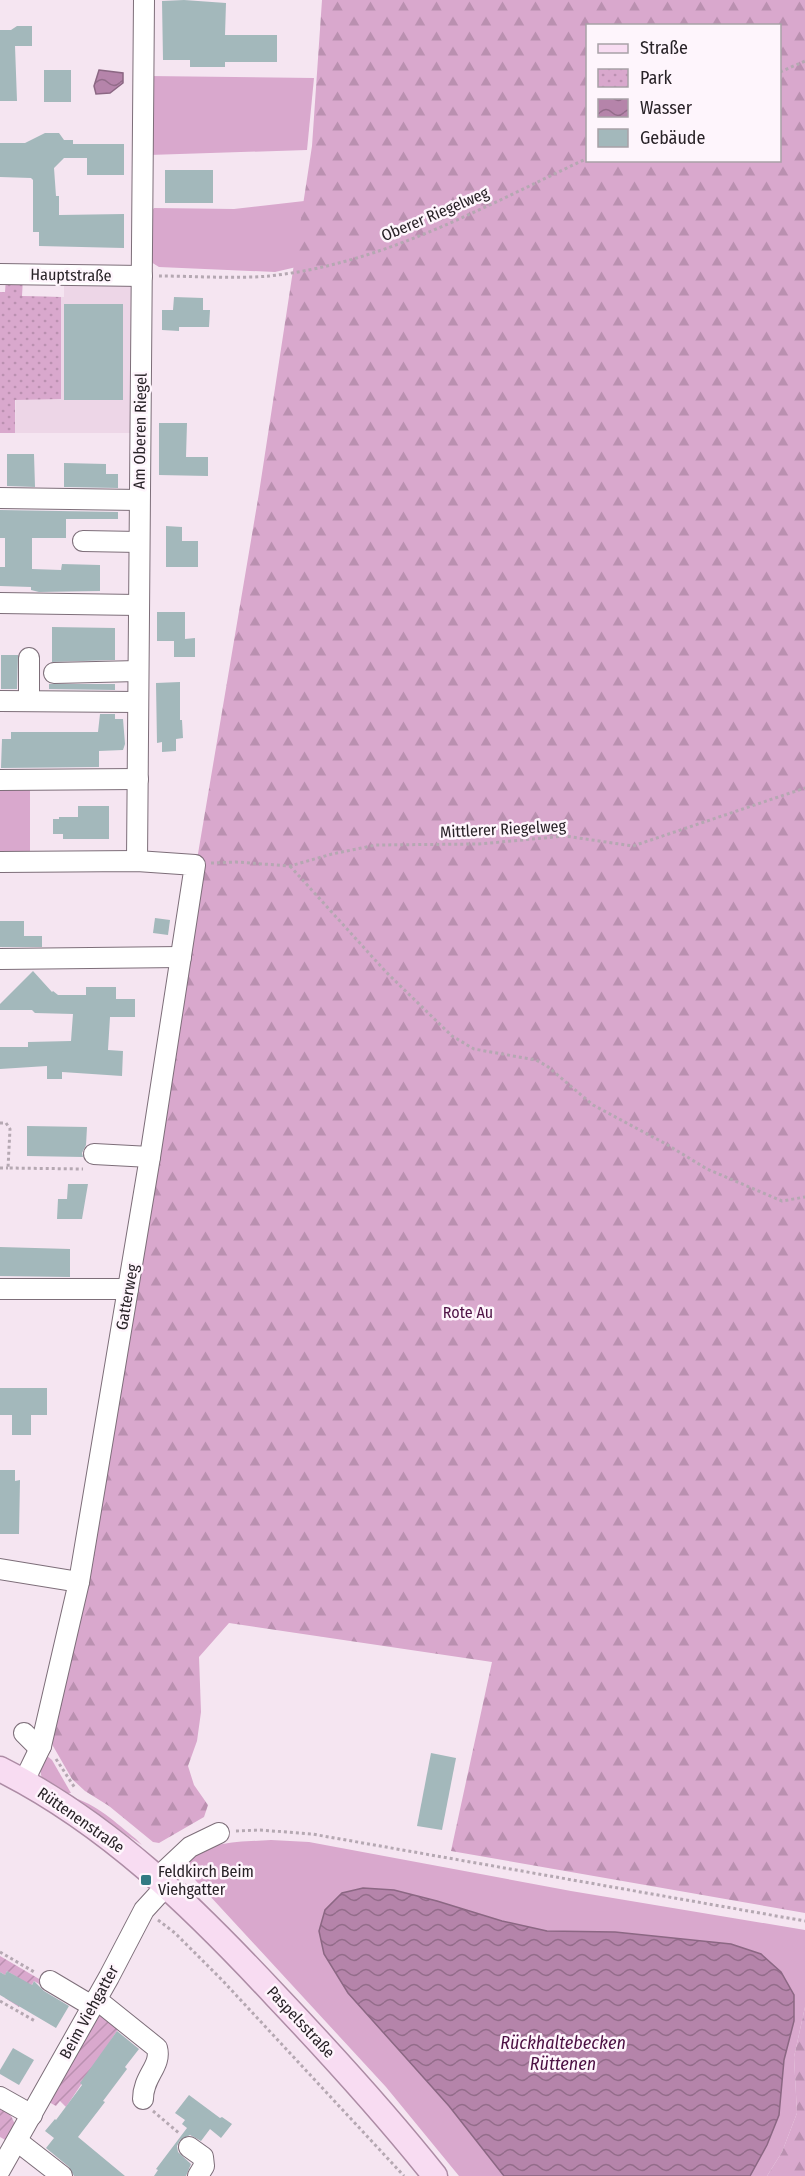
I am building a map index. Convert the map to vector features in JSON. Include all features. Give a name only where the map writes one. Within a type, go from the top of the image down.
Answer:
[{"type":"main road","name":"Rüttenenstraße","points":[[0,1769],[24,1781],[94,1826],[162,1882]]},
{"type":"main road","name":"Paspelsstraße","points":[[162,1882],[187,1904],[322,2044],[385,2114],[435,2176]]},
{"type":"street","name":"Am Oberen Riegel","points":[[137,861],[144,0]]},
{"type":"street","name":"Hauptstraße","points":[[0,274],[142,276]]},
{"type":"street","points":[[0,498],[139,500]]},
{"type":"street","points":[[83,541],[138,542]]},
{"type":"street","points":[[0,603],[138,605]]},
{"type":"street","points":[[29,658],[29,701]]},
{"type":"street","points":[[54,673],[138,671]]},
{"type":"street","points":[[0,701],[138,702]]},
{"type":"street","points":[[0,780],[138,780]]},
{"type":"street","points":[[0,862],[137,861],[195,864]]},
{"type":"street","name":"Gatterweg","points":[[24,1781],[40,1746],[66,1613],[79,1582],[150,1157],[195,864]]},
{"type":"street","points":[[0,959],[181,957]]},
{"type":"street","points":[[94,1154],[150,1157]]},
{"type":"street","points":[[0,1289],[128,1288]]},
{"type":"street","points":[[0,1569],[79,1582]]},
{"type":"street","points":[[24,1733],[40,1746]]},
{"type":"street","name":"Beim Viehgatter","points":[[0,2170],[144,1910],[162,1882],[190,1847],[219,1833]]},
{"type":"street","points":[[50,1981],[94,2003],[157,2048],[158,2061],[145,2082],[143,2099]]},
{"type":"street","points":[[0,2097],[32,2115]]},
{"type":"street","points":[[17,2141],[62,2176]]},
{"type":"street","points":[[189,2147],[203,2157],[204,2166],[198,2176]]},
{"type":"path","points":[[781,72],[805,61]]},
{"type":"path","name":"Oberer Riegelweg","points":[[142,276],[268,276],[330,266],[415,239],[586,159]]},
{"type":"path","name":"Mittlerer Riegelweg","points":[[195,864],[236,862],[290,866],[376,845],[479,844],[565,836],[633,846],[805,788]]},
{"type":"path","points":[[290,866],[386,972],[452,1036],[474,1048],[536,1060],[547,1066],[593,1105],[707,1169],[782,1201],[805,1197]]},
{"type":"path","points":[[0,1124],[6,1124],[10,1130],[8,1168]]},
{"type":"path","points":[[0,1168],[83,1169],[94,1163],[94,1154]]},
{"type":"path","points":[[219,1833],[260,1830],[312,1834],[805,1921]]},
{"type":"path","points":[[153,1916],[175,1933],[223,1981],[404,2176]]},
{"type":"path","points":[[0,1952],[50,1981]]},
{"type":"path","points":[[0,2001],[35,2021]]},
{"type":"path","points":[[143,2099],[141,2103],[192,2143],[189,2147]]},
{"type":"shaded area","points":[[64,279],[132,284],[132,433],[15,433],[17,298],[22,296],[64,297]]},
{"type":"green space","name":"Rote Au","points":[[322,0],[805,0],[805,1913],[451,1851],[492,1662],[229,1623],[199,1657],[201,1712],[197,1741],[188,1766],[194,1785],[208,1805],[204,1817],[159,1843],[153,1842],[109,1806],[85,1791],[72,1779],[53,1746],[49,1735],[259,493],[312,146]]},
{"type":"green space","points":[[148,76],[314,78],[307,150],[149,155]]},
{"type":"green space","points":[[313,200],[305,265],[275,272],[159,267],[151,262],[149,215],[154,208],[234,209]]},
{"type":"green space","points":[[6,278],[23,278],[22,296],[61,297],[61,399],[15,400],[15,433],[0,433],[0,292],[5,292]]},
{"type":"green space","points":[[0,785],[30,785],[30,852],[0,851]]},
{"type":"green space","points":[[47,1756],[52,1760],[71,1793],[65,1793],[42,1778],[41,1767]]},
{"type":"green space","points":[[70,1797],[97,1809],[142,1845]]},
{"type":"green space","name":"Rückhaltebecken Rüttenen","points":[[271,1840],[309,1842],[571,1891],[805,1930],[805,2007],[794,2057],[797,2113],[782,2152],[767,2176],[459,2176],[386,2087],[185,1869],[185,1863],[194,1855],[214,1846]]},
{"type":"green space","points":[[185,1883],[344,2051],[444,2168],[186,1887]]},
{"type":"green space","points":[[0,1956],[46,1983],[44,1987],[34,1981],[19,2007],[5,1998],[17,1977],[7,1971],[5,1975],[0,1972]]},
{"type":"green space","points":[[805,2007],[805,2176],[767,2176],[782,2152],[797,2113],[794,2057]]},
{"type":"green space","points":[[108,2013],[119,2028],[66,2107],[60,2101],[56,2106],[47,2101],[97,2014]]},
{"type":"green space","points":[[0,2105],[6,2109],[16,2128],[9,2142],[0,2137]]},
{"type":"water","points":[[99,70],[123,73],[123,83],[110,93],[96,94],[94,86]]},
{"type":"water","name":"Rückhaltebecken Rüttenen","points":[[363,1888],[394,1890],[502,1921],[547,1931],[615,1932],[731,1944],[761,1954],[781,1972],[794,1995],[794,2021],[784,2060],[779,2115],[767,2145],[750,2176],[504,2176],[449,2106],[348,1993],[324,1954],[319,1931],[325,1910],[342,1893]]},
{"type":"building","points":[[162,1],[226,3],[225,35],[277,35],[277,62],[225,62],[225,67],[190,67],[190,60],[163,60]]},
{"type":"building","points":[[17,26],[32,26],[32,46],[15,46],[17,101],[0,101],[0,30],[11,30]]},
{"type":"building","points":[[44,70],[71,70],[71,102],[44,102]]},
{"type":"building","points":[[45,133],[59,133],[64,140],[73,140],[73,144],[124,144],[124,175],[87,175],[87,158],[64,158],[54,168],[56,196],[59,196],[59,215],[124,214],[124,248],[39,246],[39,232],[33,232],[33,180],[31,178],[0,177],[0,143],[25,143]]},
{"type":"building","points":[[165,170],[213,170],[213,203],[165,203]]},
{"type":"building","points":[[174,297],[203,298],[203,310],[210,310],[209,327],[179,327],[179,331],[162,330],[162,310],[173,310]]},
{"type":"building","points":[[64,304],[123,304],[123,400],[64,400]]},
{"type":"building","points":[[159,423],[187,423],[186,457],[208,457],[208,476],[159,475]]},
{"type":"building","points":[[7,454],[34,454],[35,487],[7,486]]},
{"type":"building","points":[[64,463],[106,464],[106,474],[118,474],[118,488],[64,487]]},
{"type":"building","points":[[0,510],[118,512],[118,519],[66,519],[66,538],[32,538],[32,569],[61,570],[62,564],[100,565],[100,591],[39,592],[31,590],[31,587],[0,586],[0,567],[5,567],[5,538],[0,538]]},
{"type":"building","points":[[166,526],[182,527],[182,541],[198,541],[198,567],[166,567]]},
{"type":"building","points":[[157,612],[185,612],[185,639],[195,638],[195,657],[174,657],[174,641],[157,641]]},
{"type":"building","points":[[52,627],[115,628],[115,660],[52,662]]},
{"type":"building","points":[[1,655],[18,655],[17,689],[1,689]]},
{"type":"building","points":[[180,682],[180,720],[182,720],[183,738],[176,739],[176,751],[162,752],[162,742],[157,743],[156,683]]},
{"type":"building","points":[[49,684],[115,684],[115,690],[49,689]]},
{"type":"building","points":[[100,714],[115,714],[115,719],[123,719],[125,744],[123,750],[99,751],[99,767],[1,768],[2,739],[11,739],[11,732],[98,732]]},
{"type":"building","points":[[78,806],[109,806],[109,839],[63,839],[63,834],[53,834],[53,819],[78,817]]},
{"type":"building","points":[[155,918],[170,920],[168,935],[153,933]]},
{"type":"building","points":[[0,921],[24,921],[24,936],[42,936],[42,947],[0,947]]},
{"type":"building","points":[[33,971],[52,992],[58,995],[86,995],[86,987],[116,987],[116,999],[135,999],[135,1017],[110,1017],[108,1050],[123,1051],[122,1076],[62,1072],[62,1079],[47,1079],[47,1066],[0,1069],[0,1047],[28,1047],[28,1042],[71,1041],[73,1014],[0,1010],[0,1004]]},
{"type":"building","points":[[27,1126],[87,1127],[83,1157],[27,1156]]},
{"type":"building","points":[[68,1184],[88,1184],[82,1219],[57,1219],[58,1199],[67,1199]]},
{"type":"building","points":[[0,1247],[70,1249],[70,1277],[0,1276]]},
{"type":"building","points":[[0,1388],[47,1388],[47,1415],[31,1415],[31,1435],[12,1435],[12,1415],[0,1415]]},
{"type":"building","points":[[0,1470],[15,1470],[15,1481],[20,1480],[19,1534],[0,1534]]},
{"type":"building","points":[[431,1753],[456,1758],[442,1830],[417,1826]]},
{"type":"building","points":[[7,1971],[32,1985],[34,1981],[44,1991],[69,2006],[56,2028],[0,1995],[0,1972],[5,1975]]},
{"type":"building","points":[[117,2031],[139,2049],[103,2101],[105,2102],[78,2137],[125,2176],[74,2176],[69,2167],[46,2148],[54,2138],[45,2131],[82,2085],[80,2083]]},
{"type":"building","points":[[13,2048],[34,2060],[19,2085],[0,2074]]},
{"type":"building","points":[[189,2095],[232,2124],[221,2138],[210,2129],[201,2141],[190,2135],[180,2140],[177,2146],[178,2152],[191,2164],[186,2176],[154,2176],[158,2170],[156,2169],[187,2128],[182,2124],[185,2120],[175,2113]]},
{"type":"place","name":"Feldkirch Beim Viehgatter","points":[[146,1880]]}]
